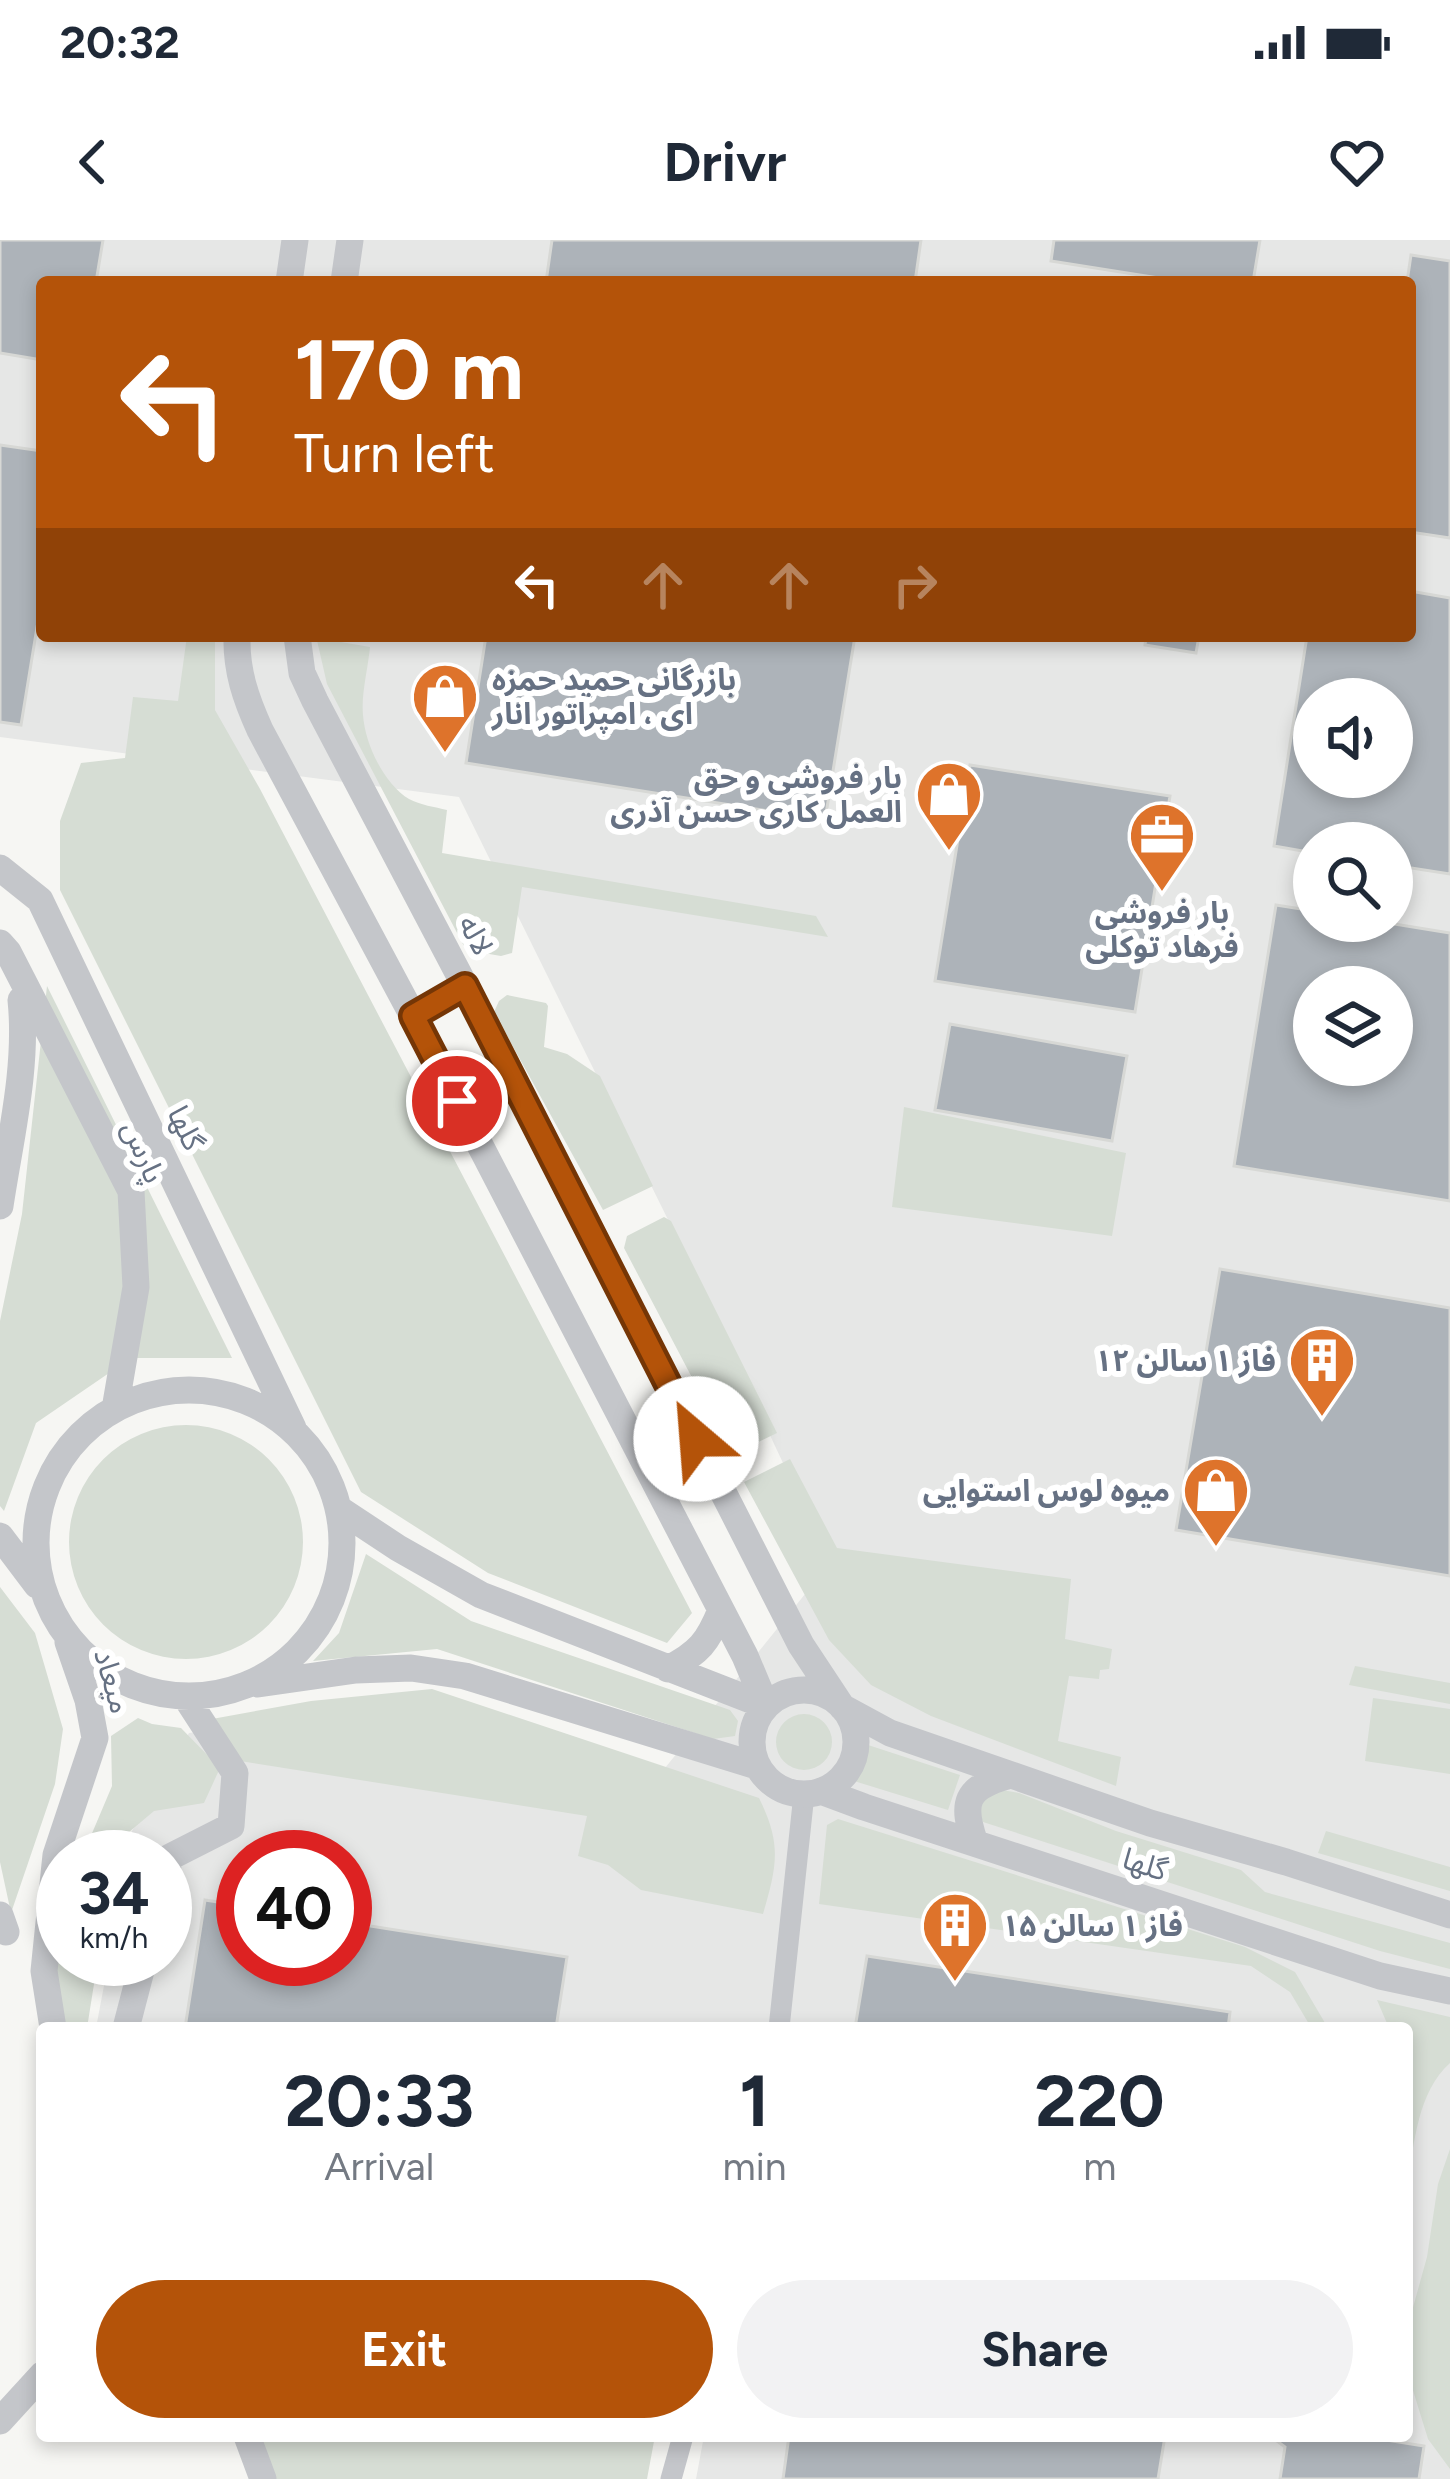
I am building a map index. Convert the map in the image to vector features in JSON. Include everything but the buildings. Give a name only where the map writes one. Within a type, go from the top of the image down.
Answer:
[{"type":"street","points":[[290,276],[295,240]]},
{"type":"street","points":[[345,276],[350,240]]},
{"type":"street","points":[[237,642],[238,672],[260,730],[745,1656],[766,1706]]},
{"type":"street","name":"لاله","points":[[298,642],[302,673],[316,701],[801,1645],[842,1707]]},
{"type":"street","name":"گلها","points":[[0,868],[40,900],[295,1431]]},
{"type":"street","name":"پارس","points":[[0,943],[131,1191],[136,1287],[115,1409]]},
{"type":"street","points":[[413,1016],[465,986]]},
{"type":"street","points":[[0,1206],[21,1064],[21,1000]]},
{"type":"street","points":[[44,1594],[35,1554],[38,1513],[51,1474],[74,1440],[105,1414],[142,1396],[183,1389],[224,1393],[262,1407],[295,1431],[315,1454],[339,1509],[343,1546],[338,1582],[324,1617],[303,1646],[274,1670],[242,1687]]},
{"type":"street","points":[[339,1509],[481,1595],[766,1706]]},
{"type":"street","points":[[0,1536],[44,1594],[64,1633],[90,1660],[121,1680],[157,1693],[214,1694],[356,1670],[411,1668],[465,1676],[758,1766]]},
{"type":"street","points":[[668,1669],[701,1647],[721,1610]]},
{"type":"street","name":"میعاد","points":[[52,2022],[44,1971],[56,1855],[95,1738],[88,1700],[64,1633]]},
{"type":"street","points":[[813,1691],[842,1707],[856,1738],[848,1770],[836,1783],[813,1792],[790,1792],[758,1766],[752,1751],[757,1719],[780,1696],[813,1691]]},
{"type":"street","points":[[185,1696],[236,1773],[231,1826],[192,1846]]},
{"type":"street","name":"گلها","points":[[842,1707],[890,1733],[1007,1776],[1450,1916]]},
{"type":"street","points":[[975,1843],[966,1817],[972,1795],[979,1787],[1007,1776]]},
{"type":"street","points":[[780,2022],[813,1792]]},
{"type":"street","name":"گلها","points":[[813,1792],[1380,1976],[1450,1991]]},
{"type":"street","points":[[128,2022],[137,1986]]},
{"type":"street","points":[[0,2422],[36,2382]]},
{"type":"street","points":[[249,2442],[263,2479]]},
{"type":"street","points":[[671,2479],[681,2442]]},
{"type":"shaded area","points":[[0,240],[1450,240],[1450,2479],[696,2479],[703,2442],[1413,2442],[1413,2022],[97,2022],[104,1986],[192,1986],[192,1830],[133,1830],[189,1733],[421,1705],[665,1768],[830,1563],[684,1252],[459,797],[0,737]]},
{"type":"shaded area","points":[[186,642],[215,642],[215,710],[692,1613],[667,1643],[488,1573],[361,1492],[60,890],[60,821],[81,763],[125,758],[133,697],[178,701]]},
{"type":"shaded area","points":[[317,642],[370,647],[363,707],[368,738],[377,762],[400,792],[418,803],[447,810],[442,853],[816,916],[828,937],[522,887],[512,953],[501,956],[466,950],[327,684]]},
{"type":"shaded area","points":[[47,986],[232,1358],[131,1358],[36,1423],[4,1511],[0,1506],[0,1321],[22,1214]]},
{"type":"shaded area","points":[[507,995],[546,1003],[544,1047],[567,1054],[600,1076],[653,1186],[603,1210],[494,1012]]},
{"type":"shaded area","points":[[904,1107],[1126,1153],[1112,1236],[892,1207]]},
{"type":"shaded area","points":[[664,1217],[671,1221],[777,1433],[738,1452],[730,1450],[624,1248],[627,1236]]},
{"type":"shaded area","points":[[186,1425],[231,1434],[268,1460],[294,1497],[303,1542],[294,1587],[268,1624],[231,1650],[186,1659],[141,1650],[104,1624],[78,1587],[69,1542],[78,1497],[104,1460],[141,1434]]},
{"type":"shaded area","points":[[790,1459],[837,1548],[1071,1579],[1065,1639],[1112,1649],[1109,1669],[1100,1670],[1099,1679],[1069,1676],[1058,1741],[1121,1757],[1116,1786],[931,1716],[871,1685],[829,1640],[744,1482]]},
{"type":"shaded area","points":[[366,1554],[471,1621],[730,1710],[738,1721],[735,1736],[713,1739],[437,1649],[313,1661],[339,1633]]},
{"type":"shaded area","points":[[0,1587],[35,1633],[63,1729],[55,1784],[11,1913],[0,1862]]},
{"type":"shaded area","points":[[1355,1666],[1450,1683],[1450,1704],[1349,1685]]},
{"type":"shaded area","points":[[432,1689],[759,1798],[775,1855],[763,1914],[641,1890],[608,1865],[578,1856],[587,1816],[240,1761],[212,1719],[311,1701]]},
{"type":"shaded area","points":[[1373,1698],[1450,1709],[1450,1774],[1365,1761]]},
{"type":"shaded area","points":[[804,1714],[824,1722],[832,1742],[824,1762],[804,1770],[784,1762],[776,1742],[784,1722]]},
{"type":"shaded area","points":[[138,1718],[181,1728],[220,1768],[204,1803],[154,1811],[131,1830],[93,1830],[112,1786],[111,1736]]},
{"type":"shaded area","points":[[865,1744],[960,1775],[948,1810],[854,1781]]},
{"type":"shaded area","points":[[996,1789],[1241,1870],[1265,1892],[1450,1943],[1450,1969],[1380,1951],[983,1822],[977,1808]]},
{"type":"shaded area","points":[[838,1819],[1245,1947],[1295,1972],[1324,2022],[1308,2022],[1290,1992],[1251,1966],[819,1904],[827,1825]]},
{"type":"shaded area","points":[[1326,1831],[1450,1867],[1450,1891],[1318,1853]]},
{"type":"shaded area","points":[[55,1986],[94,1986],[88,2022],[58,2022]]},
{"type":"shaded area","points":[[1377,2000],[1450,2017],[1450,2063],[1430,2089],[1413,2147],[1413,2022],[1386,2022]]},
{"type":"shaded area","points":[[1450,2149],[1450,2469],[1428,2439],[1413,2390],[1413,2307],[1427,2257],[1438,2184]]},
{"type":"shaded area","points":[[261,2442],[654,2442],[647,2479],[275,2479]]},
{"type":"place","name":"بازرگانی حمید حمزه ای ، امپراتور انار","points":[[445,755]]},
{"type":"place","name":"بار فروشی و حق العمل کاری حسن آذری","points":[[949,853]]},
{"type":"place","name":"بار فروشی فرهاد توکلی","points":[[1162,894]]},
{"type":"place","name":"فاز ۱ سالن ۱۲","points":[[1322,1419]]},
{"type":"place","name":"میوه لوس استوایی","points":[[1216,1549]]},
{"type":"place","name":"فاز ۱ سالن ۱۵","points":[[955,1984]]},
{"type":"route","points":[[457,1101],[413,1016],[465,986],[696,1439]]}]
